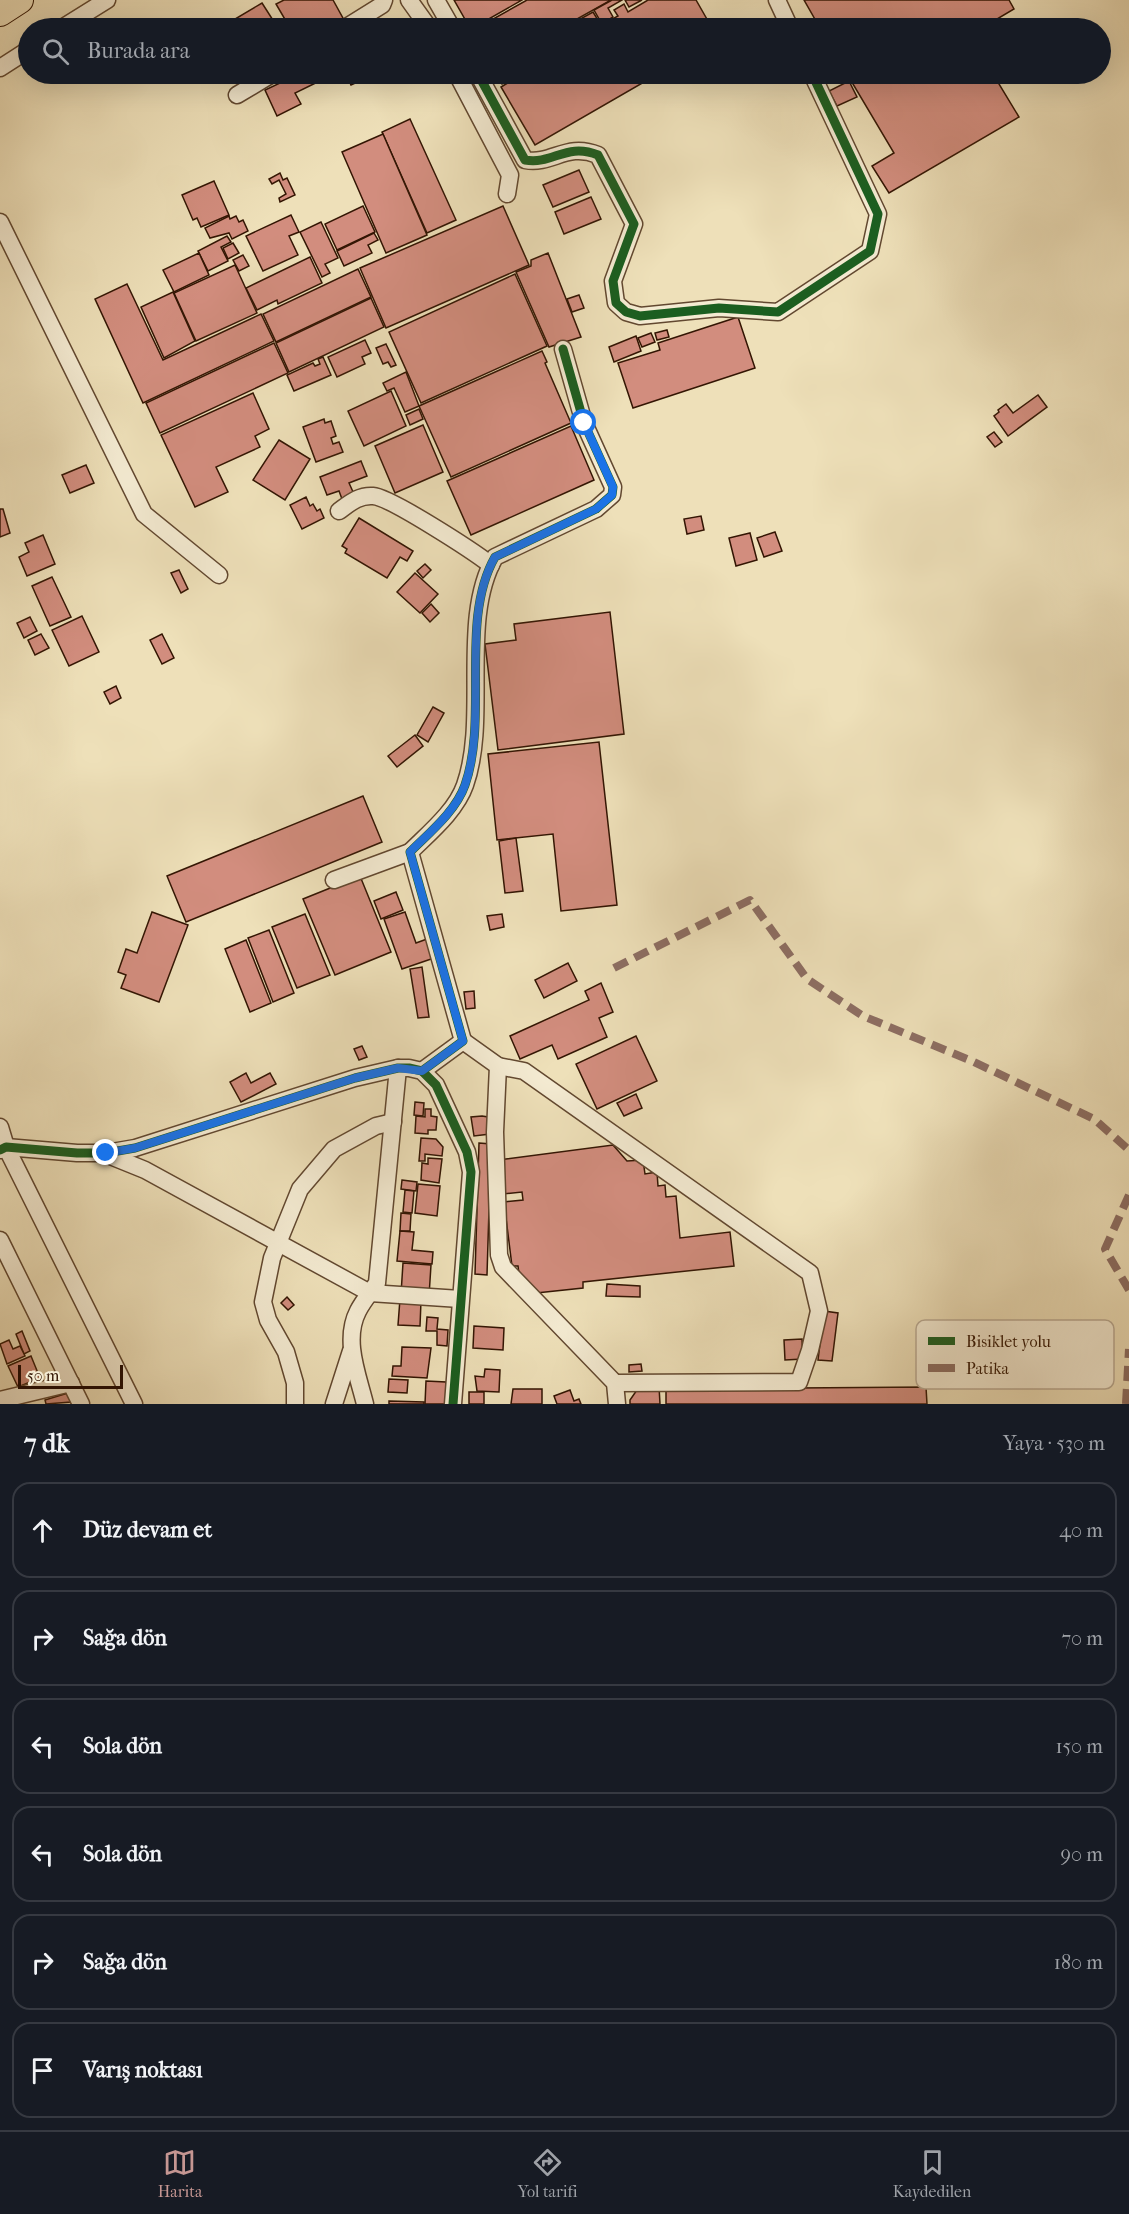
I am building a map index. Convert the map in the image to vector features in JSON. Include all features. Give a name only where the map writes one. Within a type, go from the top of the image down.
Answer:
[{"type":"highway","points":[[0,13],[20,0]]},
{"type":"street","points":[[78,18],[107,0]]},
{"type":"street","points":[[361,18],[382,5],[384,0]]},
{"type":"street","points":[[409,0],[422,18]]},
{"type":"street","points":[[436,0],[446,18]]},
{"type":"street","points":[[777,0],[785,18]]},
{"type":"street","points":[[0,68],[18,56]]},
{"type":"street","points":[[237,95],[255,84]]},
{"type":"street","points":[[462,84],[510,175],[507,194]]},
{"type":"street","points":[[483,84],[525,160],[536,162],[560,153],[583,149],[598,155],[634,224],[613,281],[616,303],[626,312],[640,315],[719,308],[777,312],[870,251],[878,214],[817,84]]},
{"type":"street","points":[[0,222],[144,514],[219,575]]},
{"type":"street","points":[[334,880],[410,852],[443,819],[465,787],[473,748],[479,618],[483,587],[495,557],[596,509],[612,495],[613,487],[584,423],[562,349]]},
{"type":"street","points":[[339,511],[357,498],[374,496],[435,528],[490,565]]},
{"type":"street","points":[[410,852],[463,1041],[498,1066],[524,1071],[810,1273],[819,1311],[810,1350],[799,1382],[615,1383]]},
{"type":"street","points":[[422,1071],[463,1041]]},
{"type":"street","points":[[498,1066],[495,1132],[501,1261],[512,1280],[615,1383],[617,1404]]},
{"type":"street","points":[[365,1404],[352,1349],[351,1331],[357,1312],[377,1283],[398,1068]]},
{"type":"street","points":[[3,1149],[101,1153],[135,1148],[355,1078],[398,1068],[422,1071],[436,1085],[467,1152],[471,1172],[453,1404]]},
{"type":"street","points":[[295,1404],[295,1383],[286,1352],[268,1320],[263,1302],[272,1258],[300,1189],[334,1149],[376,1126],[393,1122]]},
{"type":"street","points":[[0,1127],[3,1149],[134,1404]]},
{"type":"street","points":[[101,1153],[145,1170],[370,1293],[460,1299]]},
{"type":"street","points":[[0,1240],[81,1404]]},
{"type":"street","points":[[334,1404],[352,1349]]},
{"type":"street","points":[[0,1400],[71,1383]]},
{"type":"building","points":[[284,0],[333,0],[343,18],[284,18],[276,4]]},
{"type":"building","points":[[454,0],[522,0],[490,18],[464,18]]},
{"type":"building","points":[[527,0],[611,0],[579,18],[495,18]]},
{"type":"building","points":[[612,0],[622,0],[608,8],[613,17],[611,18],[599,18],[594,10]]},
{"type":"building","points":[[625,0],[642,0],[629,7]]},
{"type":"building","points":[[648,0],[696,0],[706,18],[614,18],[618,16],[614,10],[624,4],[628,12]]},
{"type":"building","points":[[804,0],[1009,0],[1014,9],[999,18],[814,18]]},
{"type":"building","points":[[262,3],[272,18],[237,18]]},
{"type":"building","points":[[593,12],[597,18],[582,18]]},
{"type":"building","points":[[278,84],[313,84],[295,93],[301,104],[277,116],[265,90]]},
{"type":"building","points":[[506,84],[641,84],[535,145],[501,87]]},
{"type":"building","points":[[843,84],[850,84],[857,97],[837,106],[829,91]]},
{"type":"building","points":[[853,84],[999,84],[1019,117],[889,193],[872,166],[894,153]]},
{"type":"building","points":[[410,119],[456,220],[427,233],[382,132]]},
{"type":"building","points":[[383,134],[427,235],[386,253],[342,152]]},
{"type":"building","points":[[579,170],[589,192],[553,207],[543,185]]},
{"type":"building","points":[[280,173],[283,180],[287,178],[295,195],[280,202],[279,198],[286,194],[279,180],[272,184],[269,179]]},
{"type":"building","points":[[214,181],[229,215],[201,227],[197,218],[193,220],[182,195]]},
{"type":"building","points":[[591,197],[601,219],[564,234],[555,212]]},
{"type":"building","points":[[363,206],[375,232],[337,250],[325,224]]},
{"type":"building","points":[[503,206],[529,265],[386,328],[360,268]]},
{"type":"building","points":[[291,215],[299,232],[289,236],[298,255],[263,271],[246,236]]},
{"type":"building","points":[[229,216],[230,219],[236,216],[239,222],[243,220],[248,231],[232,239],[229,233],[210,238],[205,228]]},
{"type":"building","points":[[321,222],[338,258],[325,264],[330,273],[322,277],[300,232]]},
{"type":"building","points":[[374,233],[378,240],[368,245],[372,253],[344,266],[337,251]]},
{"type":"building","points":[[227,236],[231,242],[221,247],[228,261],[208,271],[198,251]]},
{"type":"building","points":[[233,243],[239,253],[228,259],[223,248]]},
{"type":"building","points":[[199,253],[209,275],[174,292],[163,270]]},
{"type":"building","points":[[548,253],[581,337],[549,347],[516,272],[531,266],[531,260]]},
{"type":"building","points":[[243,255],[249,266],[239,271],[233,260]]},
{"type":"building","points":[[310,257],[322,283],[278,304],[277,300],[257,310],[246,288]]},
{"type":"building","points":[[235,265],[257,313],[196,341],[174,293]]},
{"type":"building","points":[[358,269],[371,297],[276,342],[263,314]]},
{"type":"building","points":[[515,274],[547,346],[421,403],[389,332]]},
{"type":"building","points":[[127,284],[163,360],[261,314],[274,341],[143,403],[95,299]]},
{"type":"building","points":[[173,292],[195,341],[164,358],[141,307]]},
{"type":"building","points":[[579,295],[584,308],[572,312],[567,299]]},
{"type":"building","points":[[371,298],[384,327],[289,372],[276,343]]},
{"type":"building","points":[[738,317],[755,368],[633,408],[618,363],[660,350],[658,343]]},
{"type":"building","points":[[667,330],[669,337],[657,340],[655,333]]},
{"type":"building","points":[[651,333],[655,342],[642,347],[638,338]]},
{"type":"building","points":[[636,336],[641,351],[614,362],[609,347]]},
{"type":"building","points":[[365,340],[371,353],[362,357],[365,364],[337,377],[328,357]]},
{"type":"building","points":[[274,343],[288,373],[160,433],[146,403]]},
{"type":"building","points":[[386,344],[396,365],[391,367],[388,362],[383,364],[376,348]]},
{"type":"building","points":[[542,351],[571,423],[451,477],[419,406]]},
{"type":"building","points":[[323,357],[331,375],[294,391],[287,375],[313,363],[315,366],[320,364],[318,359]]},
{"type":"building","points":[[406,372],[419,406],[405,412],[394,388],[387,391],[383,383]]},
{"type":"building","points":[[391,391],[406,426],[364,446],[348,411]]},
{"type":"building","points":[[253,393],[269,429],[255,436],[260,447],[216,467],[228,492],[195,507],[161,435]]},
{"type":"building","points":[[1038,395],[1047,407],[1008,436],[994,416],[999,412],[998,410],[1006,404],[1013,413]]},
{"type":"building","points":[[419,409],[423,419],[410,425],[406,415]]},
{"type":"building","points":[[324,419],[325,423],[331,421],[336,436],[331,438],[333,444],[339,442],[343,452],[316,462],[303,427]]},
{"type":"building","points":[[423,425],[443,472],[395,493],[375,446]]},
{"type":"building","points":[[571,426],[594,480],[471,535],[447,481]]},
{"type":"building","points":[[994,432],[1002,442],[995,447],[987,437]]},
{"type":"building","points":[[279,440],[310,459],[285,500],[253,480]]},
{"type":"building","points":[[361,461],[367,476],[349,483],[354,494],[342,499],[339,491],[327,495],[320,477]]},
{"type":"building","points":[[86,465],[94,483],[70,493],[62,475]]},
{"type":"building","points":[[306,497],[310,506],[313,504],[317,511],[320,509],[324,518],[302,529],[290,505]]},
{"type":"building","points":[[0,509],[3,509],[10,533],[0,537]]},
{"type":"building","points":[[701,516],[704,530],[687,534],[684,519]]},
{"type":"building","points":[[359,518],[413,551],[407,561],[400,557],[387,578],[345,553],[347,549],[342,546]]},
{"type":"building","points":[[775,532],[782,551],[764,557],[757,538]]},
{"type":"building","points":[[750,533],[757,560],[736,566],[729,538]]},
{"type":"building","points":[[43,535],[55,564],[27,576],[19,557],[29,552],[25,543]]},
{"type":"building","points":[[425,564],[431,570],[423,578],[417,571]]},
{"type":"building","points":[[179,570],[188,589],[181,593],[171,573]]},
{"type":"building","points":[[415,573],[438,594],[420,613],[397,592]]},
{"type":"building","points":[[52,577],[71,617],[50,626],[32,586]]},
{"type":"building","points":[[431,604],[439,613],[430,622],[422,613]]},
{"type":"building","points":[[610,612],[624,734],[498,750],[485,644],[516,640],[514,624]]},
{"type":"building","points":[[82,616],[99,652],[69,666],[52,630]]},
{"type":"building","points":[[30,617],[37,631],[24,638],[17,623]]},
{"type":"building","points":[[41,634],[49,648],[35,655],[28,640]]},
{"type":"building","points":[[162,634],[174,658],[162,664],[150,640]]},
{"type":"building","points":[[116,686],[121,698],[110,704],[104,692]]},
{"type":"building","points":[[433,707],[444,713],[428,742],[417,735]]},
{"type":"building","points":[[415,735],[423,746],[397,767],[388,756]]},
{"type":"building","points":[[599,742],[617,905],[561,911],[553,834],[497,840],[488,754]]},
{"type":"building","points":[[363,796],[382,842],[186,922],[167,876]]},
{"type":"building","points":[[516,838],[523,891],[505,893],[499,841]]},
{"type":"building","points":[[360,876],[391,952],[335,975],[303,899]]},
{"type":"building","points":[[396,892],[403,910],[381,919],[374,901]]},
{"type":"building","points":[[152,912],[188,925],[159,1002],[121,988],[126,975],[118,972],[126,949],[137,953]]},
{"type":"building","points":[[405,912],[416,943],[427,939],[434,958],[402,969],[384,919]]},
{"type":"building","points":[[305,914],[330,975],[297,988],[272,927]]},
{"type":"building","points":[[502,914],[504,927],[490,930],[487,916]]},
{"type":"building","points":[[269,930],[294,993],[273,1002],[248,938]]},
{"type":"building","points":[[246,940],[271,1003],[250,1012],[225,949]]},
{"type":"building","points":[[568,963],[577,981],[544,998],[535,980]]},
{"type":"building","points":[[422,967],[429,1017],[418,1018],[410,969]]},
{"type":"building","points":[[601,983],[613,1012],[599,1018],[607,1037],[558,1059],[552,1045],[520,1059],[510,1036],[589,1000],[585,991]]},
{"type":"building","points":[[474,991],[475,1008],[466,1009],[464,992]]},
{"type":"building","points":[[636,1036],[657,1081],[597,1109],[576,1064]]},
{"type":"building","points":[[362,1046],[367,1057],[359,1060],[354,1049]]},
{"type":"building","points":[[246,1073],[251,1083],[270,1073],[276,1084],[241,1102],[230,1082]]},
{"type":"building","points":[[636,1094],[642,1108],[624,1116],[617,1103]]},
{"type":"building","points":[[415,1102],[424,1103],[423,1116],[414,1115]]},
{"type":"building","points":[[425,1109],[431,1109],[431,1116],[437,1117],[436,1130],[428,1130],[428,1134],[415,1133],[416,1116],[425,1117]]},
{"type":"building","points":[[471,1117],[488,1117],[490,1134],[474,1136]]},
{"type":"building","points":[[421,1138],[436,1139],[443,1147],[442,1156],[425,1154],[425,1161],[419,1161]]},
{"type":"building","points":[[479,1143],[491,1144],[487,1275],[475,1274]]},
{"type":"building","points":[[613,1145],[627,1161],[643,1160],[645,1174],[657,1172],[658,1186],[665,1185],[666,1197],[676,1196],[680,1238],[730,1232],[734,1266],[583,1282],[583,1288],[527,1294],[520,1282],[518,1266],[512,1266],[504,1202],[523,1200],[522,1192],[502,1194],[498,1160]]},
{"type":"building","points":[[428,1158],[442,1159],[439,1183],[421,1180],[422,1163],[428,1164]]},
{"type":"building","points":[[402,1180],[417,1182],[416,1191],[401,1189]]},
{"type":"building","points":[[418,1184],[440,1186],[437,1216],[415,1213]]},
{"type":"building","points":[[405,1190],[414,1191],[412,1213],[403,1212]]},
{"type":"building","points":[[401,1213],[411,1214],[410,1231],[400,1231]]},
{"type":"building","points":[[400,1231],[414,1232],[412,1250],[433,1252],[432,1264],[397,1261]]},
{"type":"building","points":[[403,1263],[431,1265],[429,1296],[401,1294]]},
{"type":"building","points":[[607,1284],[640,1286],[640,1297],[606,1296]]},
{"type":"building","points":[[287,1297],[294,1305],[288,1310],[281,1303]]},
{"type":"building","points":[[400,1299],[421,1301],[420,1326],[398,1325]]},
{"type":"building","points":[[824,1311],[838,1313],[832,1361],[818,1360]]},
{"type":"building","points":[[427,1317],[438,1318],[437,1329],[448,1330],[447,1346],[437,1345],[437,1331],[426,1331]]},
{"type":"building","points":[[474,1326],[504,1328],[503,1350],[473,1348]]},
{"type":"building","points":[[22,1331],[30,1351],[24,1354],[16,1334]]},
{"type":"building","points":[[802,1339],[803,1359],[785,1360],[784,1340]]},
{"type":"building","points":[[9,1340],[13,1349],[20,1346],[25,1356],[7,1364],[0,1344]]},
{"type":"building","points":[[402,1347],[431,1348],[427,1378],[392,1376],[393,1366],[401,1366]]},
{"type":"building","points":[[31,1356],[40,1378],[18,1387],[8,1366]]},
{"type":"building","points":[[641,1364],[642,1371],[629,1372],[629,1365]]},
{"type":"building","points":[[485,1369],[500,1370],[499,1392],[477,1391],[475,1376],[484,1377]]},
{"type":"building","points":[[389,1379],[408,1380],[407,1393],[388,1392]]},
{"type":"building","points":[[426,1381],[446,1382],[446,1386],[451,1386],[450,1404],[425,1404]]},
{"type":"building","points":[[659,1386],[660,1404],[630,1404],[630,1400],[639,1387]]},
{"type":"building","points":[[916,1387],[916,1389],[926,1389],[927,1404],[666,1404],[666,1389]]},
{"type":"building","points":[[513,1389],[542,1389],[542,1404],[511,1404]]},
{"type":"building","points":[[570,1390],[574,1401],[579,1399],[581,1404],[557,1404],[554,1396]]},
{"type":"building","points":[[469,1392],[484,1392],[484,1404],[469,1404]]},
{"type":"building","points":[[68,1393],[71,1402],[46,1404],[45,1400]]},
{"type":"building","points":[[389,1401],[424,1402],[424,1404],[389,1404]]},
{"type":"marked path","points":[[614,968],[750,900],[807,979],[863,1016],[974,1062],[1094,1119],[1129,1150]]},
{"type":"marked path","points":[[1129,1195],[1105,1249],[1129,1290]]},
{"type":"marked path","points":[[1126,1404],[1129,1349]]},
{"type":"cycle path","points":[[483,84],[525,160],[544,160],[577,151],[598,155],[634,224],[613,281],[616,303],[626,312],[640,316],[719,308],[778,312],[870,251],[878,214],[817,84]]},
{"type":"cycle path","points":[[422,1071],[463,1041],[410,852],[449,813],[465,785],[472,758],[475,730],[476,639],[478,610],[484,582],[495,557],[596,509],[612,495],[613,487],[584,423],[563,349]]},
{"type":"cycle path","points":[[0,1150],[6,1147],[106,1153],[135,1148],[355,1078],[398,1068],[422,1071],[436,1085],[467,1152],[471,1172],[453,1404]]},
{"type":"route","points":[[106,1153],[135,1148],[355,1078],[398,1068],[422,1071],[463,1041],[410,852],[443,819],[465,787],[473,748],[479,618],[483,587],[490,565],[495,557],[596,509],[612,495],[613,487],[584,423]]}]
